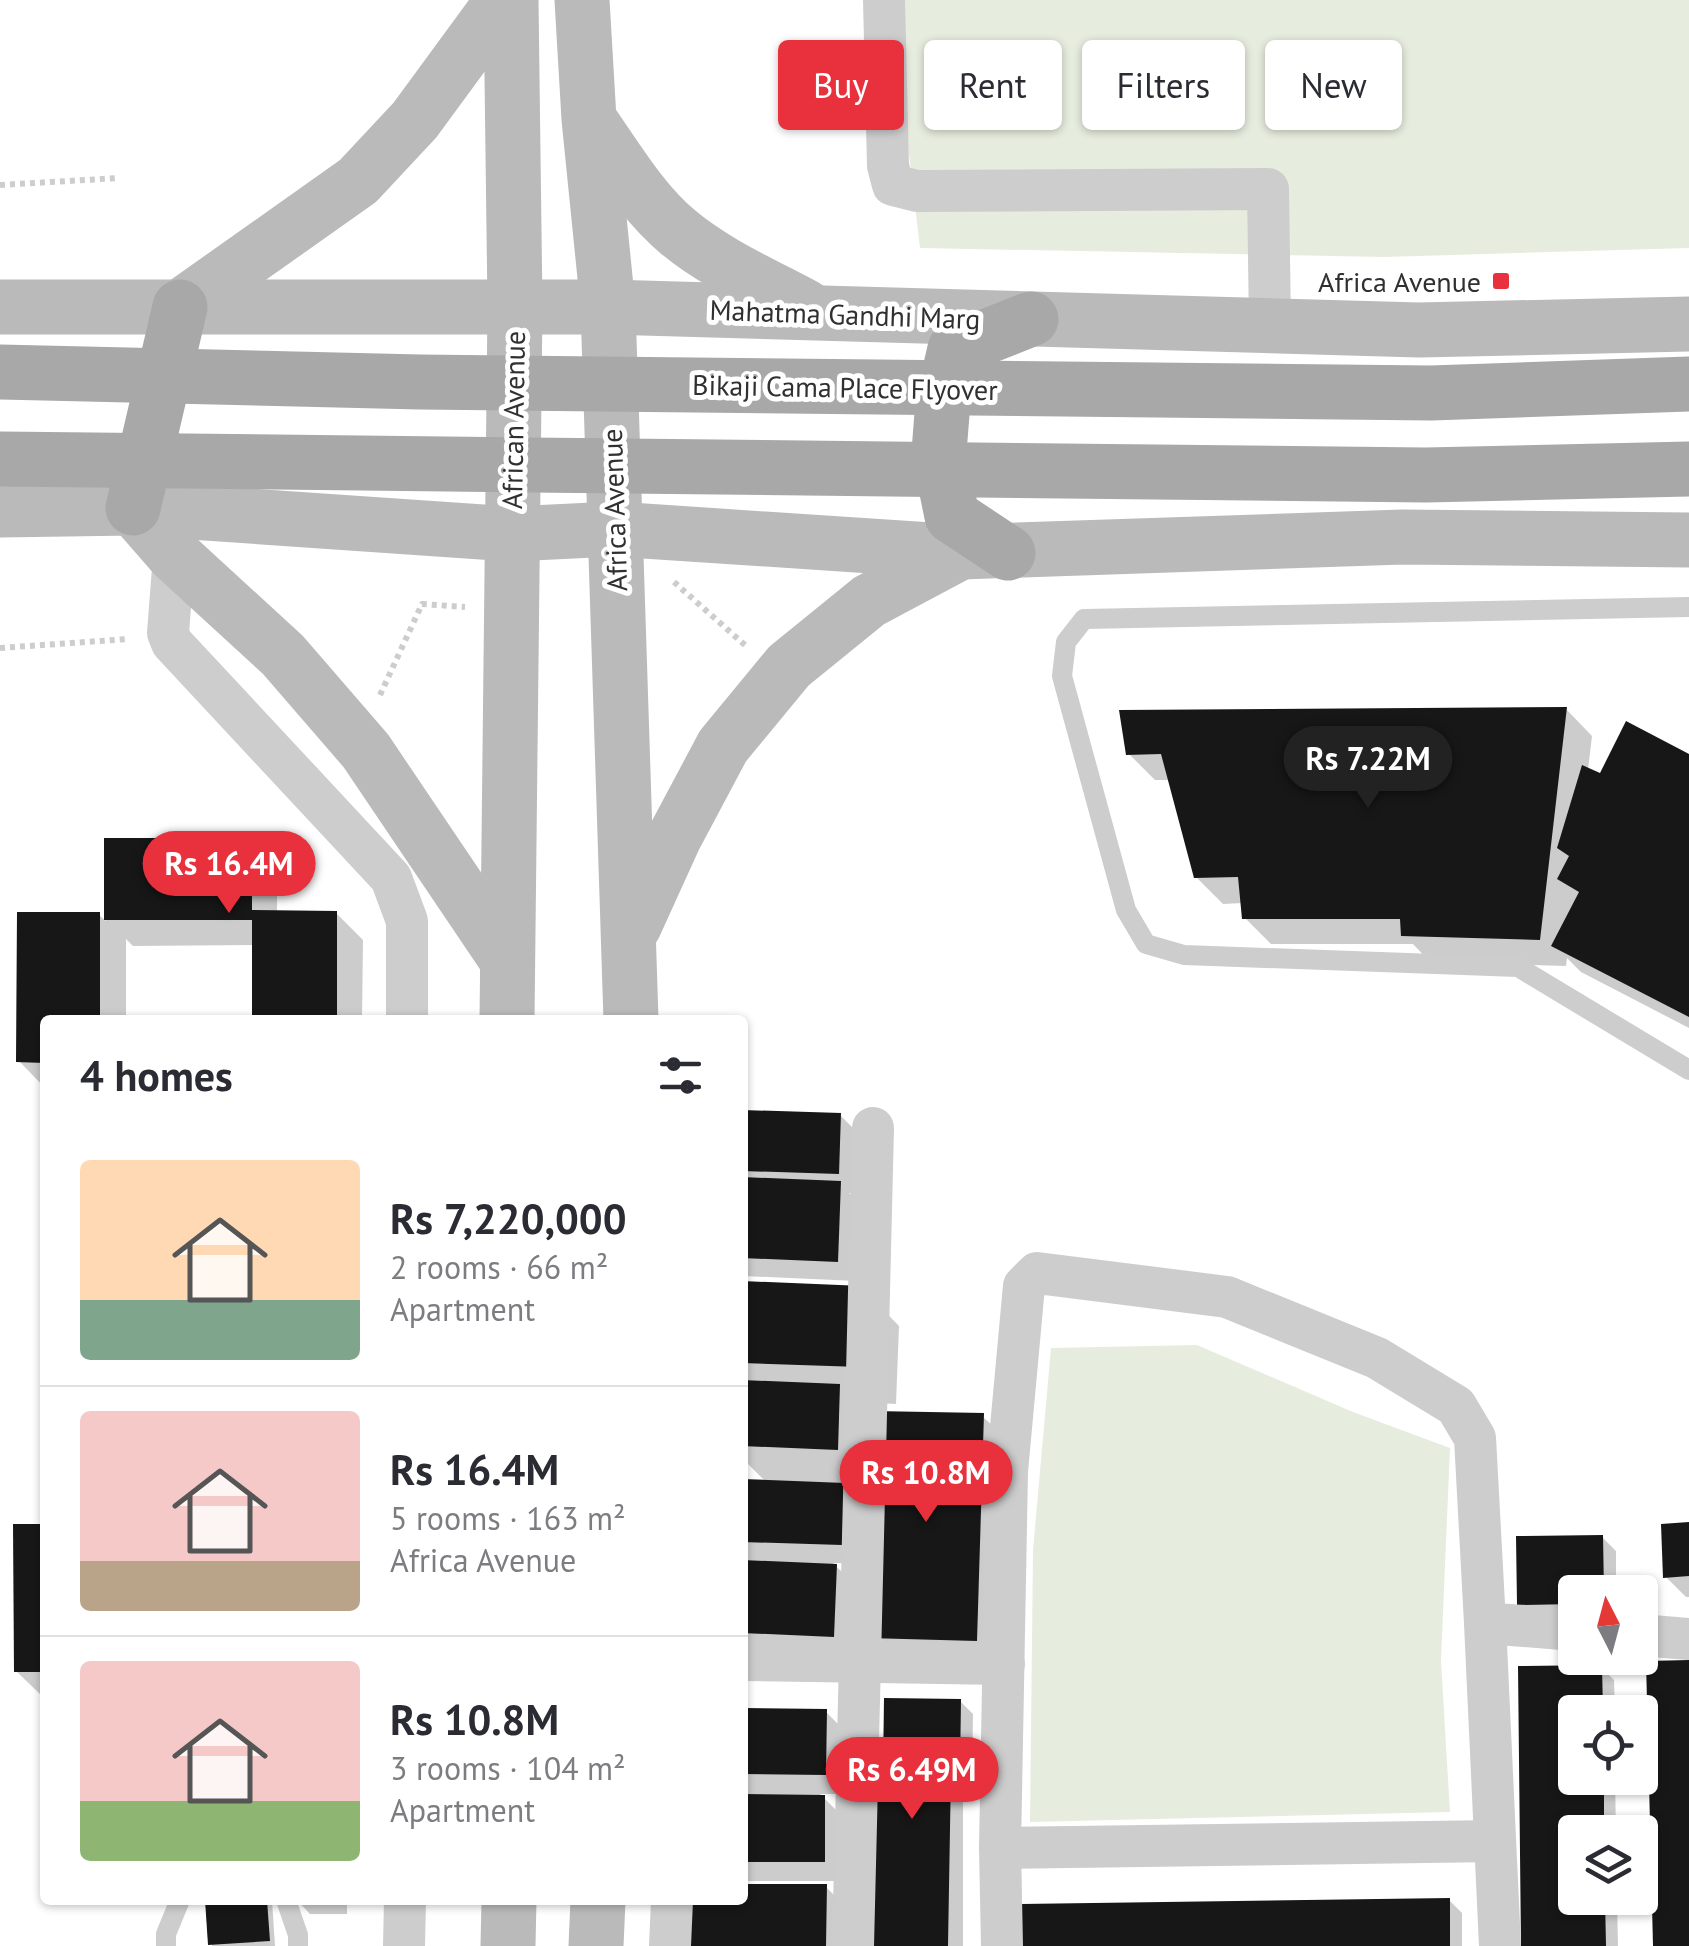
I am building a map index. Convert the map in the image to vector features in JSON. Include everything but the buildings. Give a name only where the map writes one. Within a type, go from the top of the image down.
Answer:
[{"type":"main road","points":[[133,508],[180,307],[358,181],[415,120],[503,0]]},
{"type":"main road","points":[[511,0],[515,307]]},
{"type":"main road","name":"Africa Avenue","points":[[582,0],[589,119],[608,307],[631,1015]]},
{"type":"main road","points":[[589,119],[645,198],[678,232],[817,313]]},
{"type":"main road","name":"Mahatma Gandhi Marg","points":[[0,307],[608,307],[1419,330],[1689,324]]},
{"type":"main road","name":"African Avenue","points":[[510,534],[515,307]]},
{"type":"main road","points":[[984,553],[952,516],[938,452],[943,401],[956,349],[1031,319]]},
{"type":"main road","name":"Bikaji Cama Place Flyover","points":[[0,372],[420,382],[1431,393],[1689,384]]},
{"type":"main road","points":[[0,459],[1426,475],[1689,470]]},
{"type":"main road","points":[[133,508],[174,554],[283,655],[366,750],[507,960]]},
{"type":"main road","points":[[0,510],[133,508],[510,534],[614,528],[984,553],[1402,537],[1689,540]]},
{"type":"main road","points":[[507,1015],[510,534]]},
{"type":"main road","points":[[630,934],[674,838],[723,746],[780,677],[869,601],[984,553]]},
{"type":"main road","points":[[508,1946],[509,1905]]},
{"type":"main road","points":[[596,1946],[598,1905]]},
{"type":"street","points":[[884,0],[888,166],[893,185],[918,191],[1268,190],[1270,326]]},
{"type":"street","points":[[174,554],[168,633],[172,642],[391,878],[407,921],[407,1015]]},
{"type":"street","points":[[853,1946],[873,1128]]},
{"type":"street","points":[[1002,1946],[1000,1848],[1007,1471],[1024,1286],[1030,1278],[1045,1271],[1228,1297],[1377,1358],[1456,1406],[1475,1438],[1500,1946]]},
{"type":"street","points":[[1486,1622],[1558,1628]]},
{"type":"street","points":[[1658,1636],[1689,1638]]},
{"type":"street","points":[[748,1660],[1004,1664]]},
{"type":"street","points":[[1000,1848],[1495,1841]]},
{"type":"street","points":[[404,1905],[404,1946]]},
{"type":"street","points":[[670,1946],[672,1905]]},
{"type":"lane","points":[[1689,607],[1084,619],[1066,642],[1062,676],[1126,910],[1146,944],[1184,955],[1518,968],[1689,1070]]},
{"type":"lane","points":[[166,1946],[166,1934],[178,1905]]},
{"type":"lane","points":[[288,1905],[298,1946]]},
{"type":"path","points":[[0,185],[119,178]]},
{"type":"path","points":[[616,582],[676,582],[780,677]]},
{"type":"path","points":[[0,648],[139,638]]},
{"type":"green space","points":[[891,0],[1689,0],[1689,248],[1384,257],[920,248],[904,111],[904,40],[896,40]]},
{"type":"green space","points":[[1197,1345],[1353,1412],[1450,1448],[1441,1661],[1450,1812],[1030,1822],[1033,1550],[1051,1348]]},
{"type":"place","name":"Africa Avenue","points":[[1501,281]]}]
